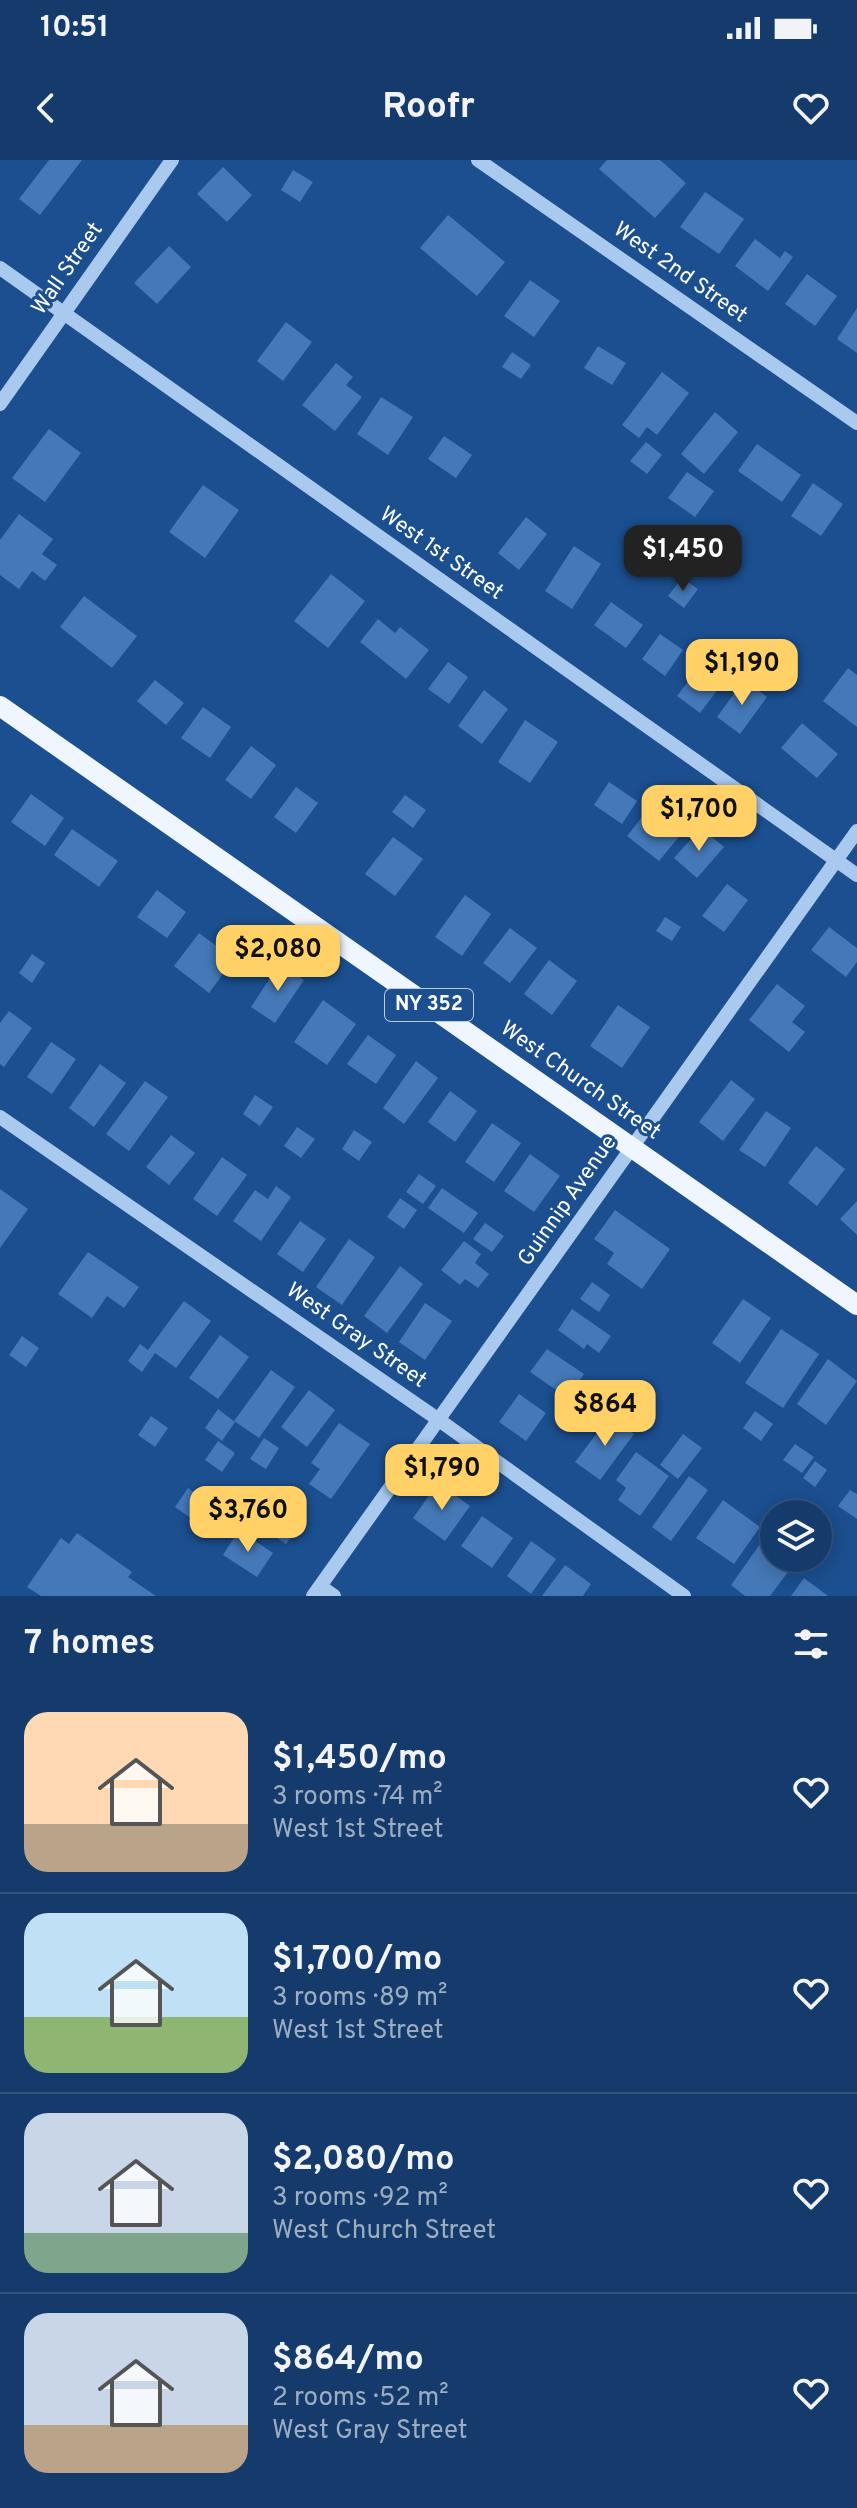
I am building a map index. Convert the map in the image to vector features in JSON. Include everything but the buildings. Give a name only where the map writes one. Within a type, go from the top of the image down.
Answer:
[{"type":"main road","name":"West Church Street","points":[[0,706],[857,1305]]},
{"type":"street","name":"Wall Street","points":[[0,404],[172,160]]},
{"type":"street","name":"West 2nd Street","points":[[478,160],[857,423]]},
{"type":"street","name":"West 1st Street","points":[[0,268],[857,875]]},
{"type":"street","name":"Guinnip Avenue","points":[[317,1591],[857,831]]},
{"type":"street","name":"West Gray Street","points":[[0,1117],[439,1420],[684,1596]]},
{"type":"street","points":[[317,1591],[334,1596]]}]
